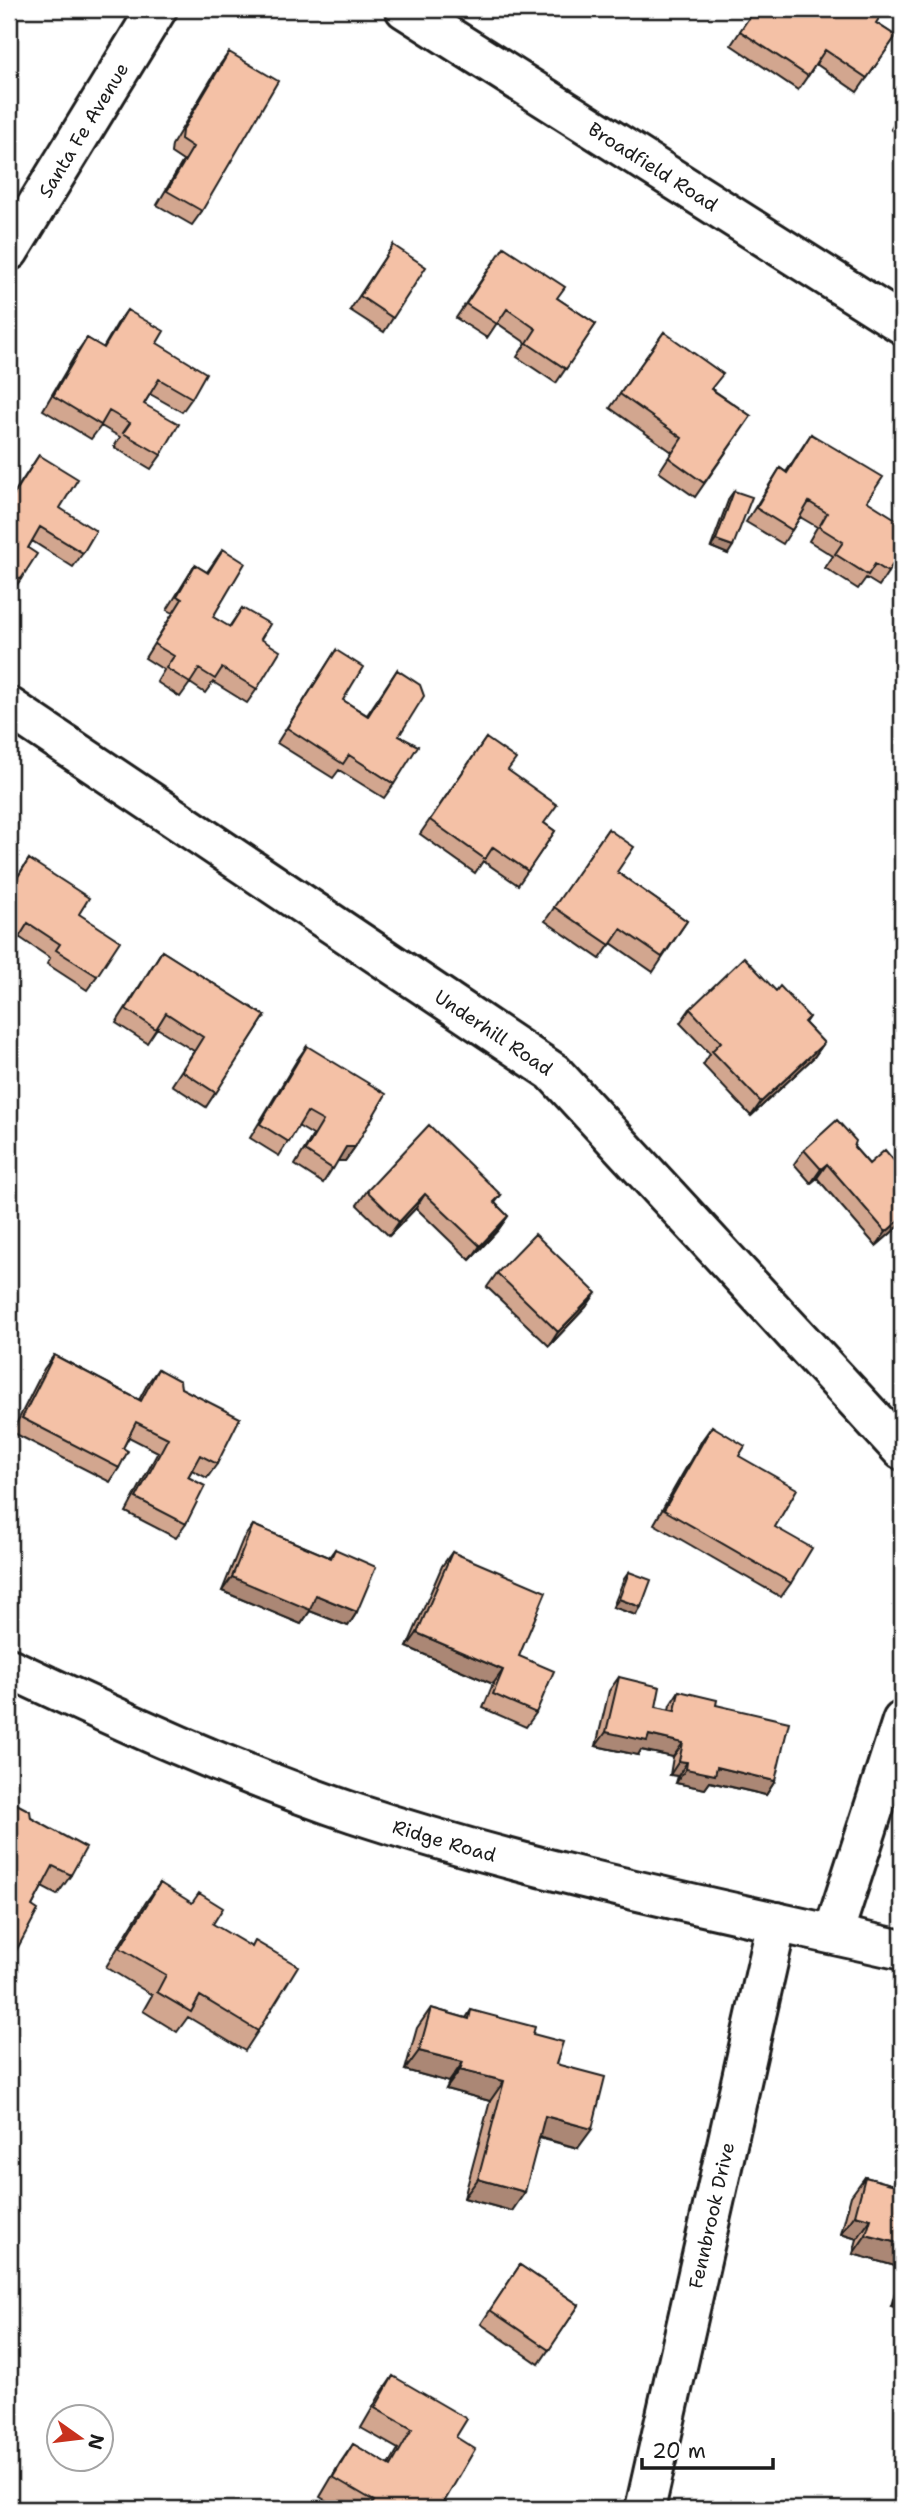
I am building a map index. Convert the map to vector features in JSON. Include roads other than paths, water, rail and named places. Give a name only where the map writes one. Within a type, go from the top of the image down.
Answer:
[{"type":"street","name":"Santa Fe Avenue","points":[[9,251],[157,9]]},
{"type":"street","name":"Broadfield Road","points":[[405,9],[902,324]]},
{"type":"street","name":"Underhill Road","points":[[9,707],[553,1072],[902,1450]]},
{"type":"street","name":"Ridge Road","points":[[9,1668],[207,1758],[356,1813],[590,1878],[902,1950]]},
{"type":"street","points":[[834,1934],[902,1721]]},
{"type":"street","name":"Fennbrook Drive","points":[[645,2509],[777,1922]]}]
